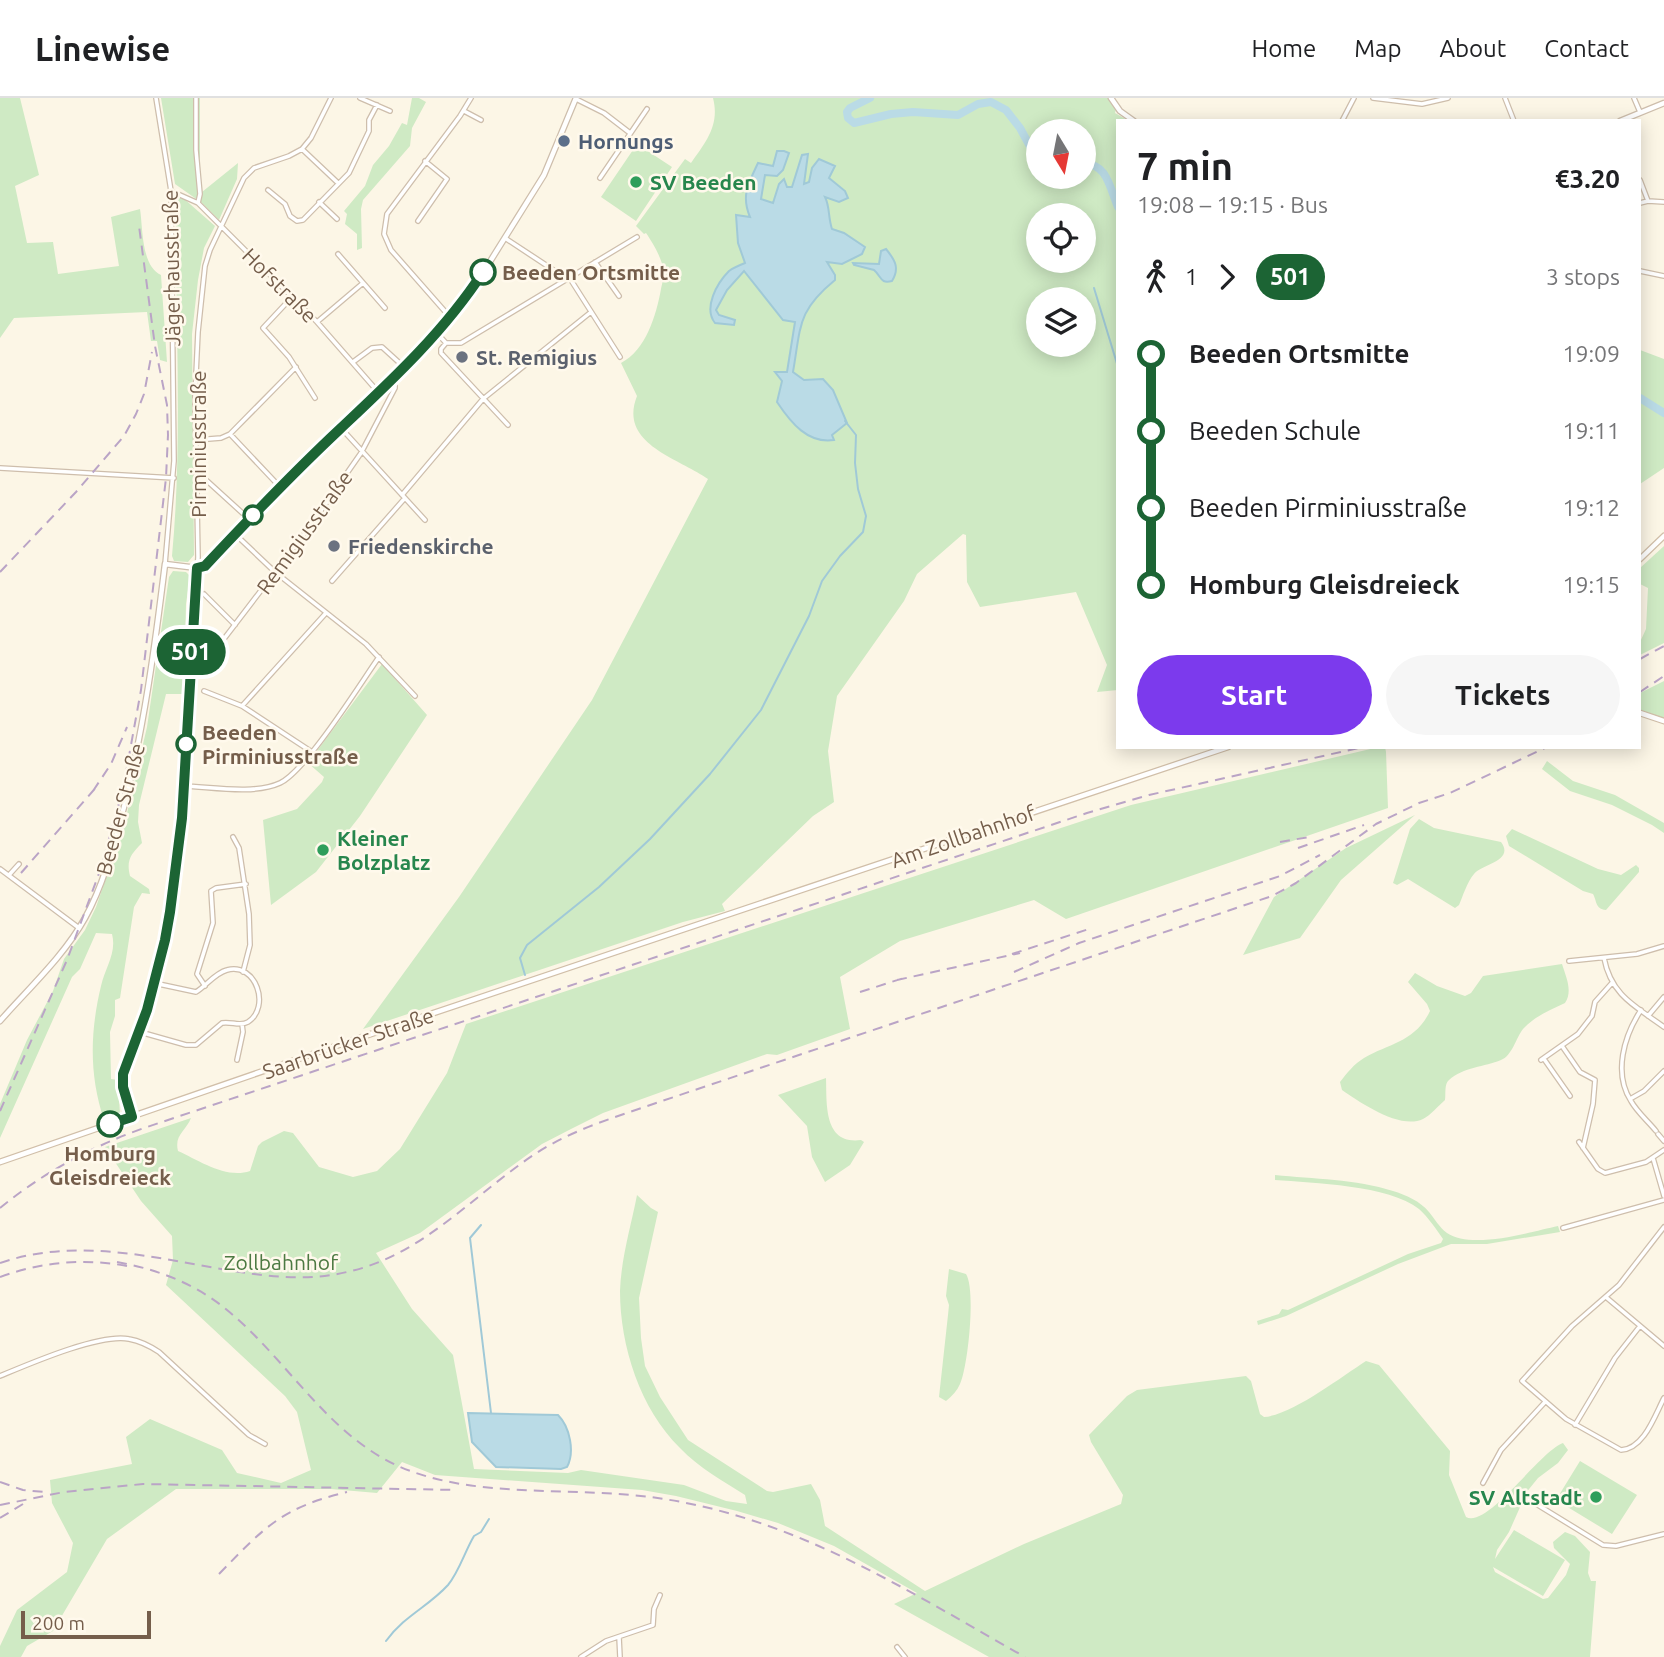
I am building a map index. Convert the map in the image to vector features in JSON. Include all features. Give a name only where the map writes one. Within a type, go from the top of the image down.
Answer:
[{"type":"main road","points":[[165,564],[197,568],[205,566],[280,487],[395,378],[436,332],[481,276],[544,175],[575,98]]},
{"type":"main road","points":[[1111,98],[1120,111],[1131,119]]},
{"type":"main road","points":[[1625,119],[1664,103]]},
{"type":"main road","points":[[1641,558],[1664,536]]},
{"type":"main road","name":"Beeder Straße","points":[[0,1021],[79,929],[107,867],[132,774],[149,688],[165,564]]},
{"type":"main road","points":[[1641,713],[1664,721]]},
{"type":"main road","name":"Am Zollbahnhof","points":[[697,925],[1222,749]]},
{"type":"main road","name":"Saarbrücker Straße","points":[[0,1162],[697,925]]},
{"type":"street","name":"Jägerhausstraße","points":[[156,98],[171,191],[174,478],[165,564]]},
{"type":"street","points":[[195,98],[200,194],[198,203]]},
{"type":"street","points":[[331,98],[311,138],[302,149],[338,183]]},
{"type":"street","points":[[360,98],[390,111]]},
{"type":"street","points":[[449,316],[391,250],[384,234],[387,214],[471,98]]},
{"type":"street","points":[[575,98],[604,113],[631,132]]},
{"type":"street","points":[[1343,119],[1354,98]]},
{"type":"street","points":[[1373,98],[1422,104],[1448,98]]},
{"type":"street","points":[[1505,98],[1513,119]]},
{"type":"street","points":[[1634,98],[1640,113]]},
{"type":"street","points":[[268,190],[285,204],[290,216],[303,220],[349,173],[369,131],[369,120],[376,105]]},
{"type":"street","points":[[600,178],[647,109]]},
{"type":"street","points":[[464,111],[481,120]]},
{"type":"street","name":"Pirminiusstraße","points":[[132,1117],[122,1080],[154,983],[170,912],[184,786],[197,568],[197,354],[204,276],[210,250],[239,185],[248,173],[302,149]]},
{"type":"street","points":[[418,221],[447,179],[425,161]]},
{"type":"street","points":[[1641,183],[1648,201]]},
{"type":"street","name":"Hofstraße","points":[[171,191],[198,203],[317,322],[379,393]]},
{"type":"street","points":[[319,202],[337,219]]},
{"type":"street","points":[[1641,203],[1664,202]]},
{"type":"street","points":[[436,332],[446,343],[461,343],[637,237]]},
{"type":"street","points":[[505,238],[555,271],[562,281]]},
{"type":"street","points":[[338,254],[385,308]]},
{"type":"street","points":[[595,262],[619,296]]},
{"type":"street","points":[[1641,271],[1664,276]]},
{"type":"street","points":[[569,277],[620,357]]},
{"type":"street","points":[[317,322],[363,284]]},
{"type":"street","points":[[292,297],[263,328],[296,367],[316,398]]},
{"type":"street","points":[[332,581],[483,399],[592,312]]},
{"type":"street","points":[[446,343],[441,353],[508,425]]},
{"type":"street","points":[[353,362],[372,348],[382,347],[405,367]]},
{"type":"street","points":[[196,440],[221,438],[230,434],[296,367]]},
{"type":"street","name":"Remigiusstraße","points":[[190,668],[204,665],[361,453],[395,388],[395,378]]},
{"type":"street","points":[[341,428],[425,520]]},
{"type":"street","points":[[230,434],[280,487]]},
{"type":"street","points":[[0,468],[174,478]]},
{"type":"street","points":[[205,479],[249,519]]},
{"type":"street","points":[[235,534],[275,572],[379,657],[415,696]]},
{"type":"street","points":[[204,594],[235,625]]},
{"type":"street","points":[[242,706],[326,613]]},
{"type":"street","points":[[184,786],[268,787],[291,776],[312,752],[379,657]]},
{"type":"street","points":[[204,691],[242,706],[312,752]]},
{"type":"street","points":[[233,837],[239,848],[246,884],[250,945],[243,972]]},
{"type":"street","points":[[9,876],[19,864]]},
{"type":"street","points":[[0,869],[79,929]]},
{"type":"street","points":[[205,986],[197,974],[213,923],[211,891],[246,884]]},
{"type":"street","points":[[1569,961],[1637,954],[1664,946]]},
{"type":"street","points":[[1604,958],[1612,984],[1621,996],[1664,1027]]},
{"type":"street","points":[[140,1032],[186,1045],[196,1045],[222,1023],[242,1024],[254,1016],[259,996],[257,984],[243,972],[234,969],[224,971],[199,991],[191,993],[154,983]]},
{"type":"street","points":[[1570,1096],[1543,1060],[1583,1027],[1592,1016],[1595,1002],[1612,984]]},
{"type":"street","points":[[1648,1016],[1664,997]]},
{"type":"street","points":[[1641,1010],[1622,1057],[1622,1076],[1630,1100],[1664,1141]]},
{"type":"street","points":[[237,1060],[242,1024]]},
{"type":"street","points":[[1562,1046],[1580,1072],[1595,1080],[1593,1104],[1583,1147]]},
{"type":"street","points":[[1630,1100],[1644,1091],[1664,1071]]},
{"type":"street","points":[[1579,1142],[1603,1173],[1619,1171],[1653,1158],[1664,1150]]},
{"type":"street","points":[[1563,1228],[1664,1198],[1653,1158]]},
{"type":"street","points":[[1664,1227],[1619,1285],[1572,1326],[1522,1381],[1575,1425],[1616,1448],[1629,1449],[1646,1431],[1664,1398]]},
{"type":"street","points":[[1659,1234],[1664,1237]]},
{"type":"street","points":[[1607,1297],[1664,1346]]},
{"type":"street","points":[[1575,1425],[1615,1358],[1640,1326]]},
{"type":"street","points":[[0,1376],[107,1339],[127,1338],[145,1343],[159,1352],[249,1435],[265,1444]]},
{"type":"street","points":[[1483,1483],[1501,1450],[1545,1402]]},
{"type":"street","points":[[1528,1499],[1603,1545],[1616,1546],[1664,1534]]},
{"type":"street","points":[[581,1657],[600,1644],[653,1625],[654,1609],[660,1595]]},
{"type":"street","points":[[619,1637],[620,1657]]},
{"type":"street","points":[[897,1647],[905,1657]]},
{"type":"green space","points":[[0,98],[20,98],[39,175],[15,186],[27,243],[53,242],[58,274],[119,266],[111,217],[140,209],[146,255],[154,270],[161,275],[167,362],[160,360],[157,341],[151,341],[147,312],[14,318],[0,338]]},
{"type":"green space","points":[[161,98],[200,98],[198,165],[202,192],[238,163],[237,179],[219,220],[202,203],[175,184]]},
{"type":"green space","points":[[412,98],[426,102],[412,128],[410,146],[363,200],[362,248],[357,250],[357,234],[345,224],[347,214],[344,211],[365,186],[373,165],[389,146],[402,123],[407,125]]},
{"type":"green space","points":[[713,98],[1108,98],[1116,109],[1115,113],[1126,119],[1116,119],[1116,690],[1097,692],[1107,665],[1076,592],[980,607],[967,582],[966,535],[963,534],[917,574],[904,601],[837,696],[828,751],[834,802],[813,816],[722,904],[725,911],[683,922],[363,1029],[459,897],[592,700],[708,479],[654,448],[643,438],[636,426],[633,412],[637,396],[621,363],[637,350],[649,331],[664,275],[655,247],[646,233],[636,226],[685,159],[691,163],[713,125]]},
{"type":"green space","name":"SV Beeden","points":[[637,144],[672,167],[636,221],[601,197]]},
{"type":"green space","points":[[182,197],[215,226],[204,248],[192,334],[194,555],[188,562],[174,561],[172,556],[178,424],[176,204],[178,198]]},
{"type":"green space","points":[[1641,350],[1664,359],[1664,468],[1641,483]]},
{"type":"green space","points":[[1664,546],[1664,643],[1641,654],[1641,640],[1646,629],[1648,588],[1641,584],[1641,567]]},
{"type":"green space","points":[[173,571],[186,572],[190,576],[186,604],[184,694],[166,694],[139,805],[138,822],[142,843],[129,861],[130,876],[149,889],[150,894],[142,893],[134,907],[120,998],[115,1000],[115,1016],[110,1032],[111,1079],[118,1080],[120,1115],[104,1120],[96,1087],[93,1037],[101,986],[112,954],[113,941],[112,934],[96,933],[80,969],[72,977],[0,1138],[0,1104],[27,1040],[53,991],[64,959],[85,930],[96,907],[124,826],[147,727],[169,577]]},
{"type":"green space","points":[[382,664],[427,715],[360,816],[316,872],[271,905],[263,820],[297,809],[322,782],[324,777],[308,763]]},
{"type":"green space","points":[[1664,681],[1664,718],[1641,710],[1641,692]]},
{"type":"green space","name":"Zollbahnhof","points":[[1370,749],[1385,749],[1388,808],[1066,919],[1034,900],[900,941],[840,977],[850,1029],[777,1055],[767,1054],[603,1113],[542,1144],[420,1233],[376,1253],[412,1309],[453,1355],[474,1469],[568,1473],[581,1470],[684,1485],[726,1501],[747,1504],[745,1495],[695,1462],[666,1432],[643,1396],[635,1376],[624,1333],[620,1291],[624,1255],[637,1195],[658,1212],[639,1298],[645,1366],[660,1397],[688,1440],[767,1491],[811,1484],[820,1500],[825,1526],[925,1591],[1024,1544],[1121,1504],[1123,1495],[1089,1435],[1127,1396],[1137,1390],[1246,1376],[1251,1381],[1260,1414],[1264,1417],[1302,1403],[1366,1361],[1379,1365],[1450,1451],[1449,1475],[1466,1517],[1475,1518],[1487,1512],[1553,1449],[1563,1443],[1568,1450],[1558,1463],[1538,1478],[1521,1499],[1521,1505],[1509,1532],[1497,1550],[1495,1559],[1514,1530],[1565,1560],[1543,1596],[1493,1567],[1495,1572],[1543,1599],[1548,1598],[1566,1575],[1570,1564],[1554,1548],[1553,1542],[1565,1532],[1575,1536],[1590,1552],[1588,1573],[1591,1581],[1596,1581],[1590,1657],[989,1657],[894,1604],[917,1593],[834,1546],[778,1523],[676,1496],[642,1490],[435,1475],[402,1462],[377,1493],[331,1489],[176,1489],[107,1539],[53,1631],[27,1646],[21,1657],[0,1657],[0,1646],[17,1610],[67,1572],[73,1543],[52,1503],[50,1480],[132,1464],[126,1437],[150,1419],[222,1450],[237,1473],[281,1483],[311,1470],[297,1412],[285,1396],[166,1285],[173,1260],[172,1236],[141,1201],[105,1147],[191,1118],[179,1137],[178,1151],[222,1171],[250,1171],[258,1146],[284,1131],[293,1133],[319,1167],[353,1177],[377,1171],[400,1149],[447,1073],[466,1024],[1131,805]]},
{"type":"green space","points":[[1547,761],[1573,781],[1615,795],[1664,823],[1664,833],[1612,805],[1570,791],[1542,769]]},
{"type":"green space","points":[[1415,815],[1341,880],[1300,938],[1243,955],[1274,897],[1346,848]]},
{"type":"green space","points":[[1419,819],[1434,828],[1501,842],[1504,848],[1501,858],[1474,874],[1455,908],[1408,879],[1397,885],[1393,883],[1410,829]]},
{"type":"green space","points":[[1512,829],[1598,869],[1621,875],[1636,865],[1639,872],[1606,910],[1602,909],[1593,894],[1583,891],[1509,846],[1506,836]]},
{"type":"green space","points":[[1562,964],[1569,989],[1565,1003],[1528,1024],[1505,1058],[1461,1072],[1449,1080],[1445,1100],[1423,1119],[1403,1121],[1392,1118],[1342,1090],[1340,1082],[1357,1063],[1409,1036],[1424,1021],[1430,1011],[1408,982],[1415,973],[1437,986],[1465,996],[1471,993],[1483,976]]},
{"type":"green space","points":[[826,1078],[827,1110],[833,1129],[849,1140],[864,1142],[850,1165],[825,1182],[812,1157],[807,1126],[778,1095]]},
{"type":"green space","points":[[1275,1175],[1349,1182],[1398,1193],[1421,1205],[1444,1231],[1458,1238],[1486,1240],[1558,1226],[1560,1232],[1487,1244],[1451,1244],[1398,1264],[1286,1316],[1258,1325],[1257,1321],[1279,1314],[1282,1309],[1288,1310],[1408,1254],[1441,1243],[1443,1239],[1422,1212],[1406,1201],[1370,1190],[1275,1180]]},
{"type":"green space","points":[[949,1269],[966,1274],[971,1311],[963,1375],[957,1389],[946,1401],[939,1397],[949,1305],[946,1296]]},
{"type":"green space","name":"SV Altstadt","points":[[1580,1461],[1637,1495],[1612,1534],[1556,1500]]},
{"type":"water","points":[[777,151],[789,153],[783,170],[777,176],[765,175],[761,199],[773,203],[779,184],[784,179],[787,187],[792,187],[802,155],[808,154],[804,184],[809,182],[812,168],[819,159],[835,166],[829,178],[845,191],[848,198],[839,202],[825,197],[832,229],[844,233],[865,247],[862,254],[842,264],[827,262],[835,280],[807,311],[793,372],[804,380],[823,379],[833,390],[847,423],[832,435],[834,440],[816,439],[808,435],[794,424],[777,402],[782,381],[775,372],[787,372],[795,322],[783,320],[744,271],[727,290],[716,310],[719,315],[735,320],[734,325],[715,323],[710,310],[720,282],[729,271],[745,263],[738,243],[736,215],[750,217],[746,196],[751,177],[758,163],[773,166]]},
{"type":"water","points":[[886,249],[895,264],[896,272],[892,281],[883,281],[874,270],[853,263],[879,264],[881,251]]},
{"type":"water","points":[[468,1413],[558,1415],[566,1426],[570,1440],[571,1454],[567,1467],[496,1467],[472,1442]]},
{"type":"waterway","points":[[870,98],[850,108],[847,112],[848,118],[854,123],[913,112],[958,115],[978,104],[991,102],[1006,110],[1026,139]]},
{"type":"waterway","points":[[1096,167],[1103,172],[1116,202]]},
{"type":"waterway","points":[[1096,295],[1116,360]]},
{"type":"waterway","points":[[1641,399],[1664,413]]},
{"type":"waterway","points":[[525,975],[520,958],[527,945],[599,887],[650,839],[710,774],[761,710],[809,616],[822,581],[840,556],[863,532],[866,516],[858,489],[856,435],[845,421]]},
{"type":"waterway","points":[[481,1225],[470,1238],[491,1413]]},
{"type":"waterway","points":[[386,1641],[401,1624],[448,1585],[474,1536],[481,1532],[489,1519]]},
{"type":"railway","points":[[0,1111],[67,960],[101,868],[123,789],[141,690],[166,478],[168,435],[167,405],[155,346],[139,226]]},
{"type":"railway","points":[[0,572],[76,492],[124,436],[144,394],[152,352]]},
{"type":"railway","points":[[1641,658],[1664,646]]},
{"type":"railway","points":[[1641,691],[1664,676]]},
{"type":"railway","points":[[93,791],[111,764],[127,727]]},
{"type":"railway","points":[[0,1208],[69,1162],[105,1143],[144,1128],[1087,813],[1149,795],[1354,749]]},
{"type":"railway","points":[[0,1263],[27,1256],[82,1250],[138,1255],[284,1277],[331,1275],[374,1264],[423,1238],[535,1154],[581,1130],[1272,896],[1296,883],[1376,824],[1543,749]]},
{"type":"railway","points":[[21,873],[99,784]]},
{"type":"railway","points":[[1298,848],[1364,825]]},
{"type":"railway","points":[[1280,842],[1309,837]]},
{"type":"railway","points":[[1014,972],[1079,943],[1280,876],[1320,855]]},
{"type":"railway","points":[[1012,954],[1089,929]]},
{"type":"railway","points":[[897,980],[1020,953]]},
{"type":"railway","points":[[860,992],[907,977]]},
{"type":"railway","points":[[0,1277],[63,1263],[95,1262],[127,1266]]},
{"type":"railway","points":[[117,1262],[175,1279],[215,1301],[249,1329],[349,1435],[398,1466],[461,1484],[664,1499],[761,1523],[851,1561],[1025,1657]]},
{"type":"railway","points":[[0,1482],[23,1490],[44,1492]]},
{"type":"railway","points":[[0,1505],[64,1492],[143,1484],[457,1490]]},
{"type":"railway","points":[[219,1574],[276,1521],[306,1505],[347,1492]]},
{"type":"railway","points":[[0,1518],[23,1504]]},
{"type":"bus line","name":"501","points":[[110,1124],[132,1117],[124,1095],[123,1074],[147,1010],[170,912],[182,818],[197,568],[205,566],[280,487],[395,378],[465,297],[483,272]]},
{"type":"place","name":"Hornungs","points":[[564,141]]},
{"type":"place","name":"SV Beeden","points":[[636,182]]},
{"type":"place","name":"Beeden Ortsmitte","points":[[483,272]]},
{"type":"place","name":"St. Remigius","points":[[462,357]]},
{"type":"place","name":"Friedenskirche","points":[[334,546]]},
{"type":"place","name":"Beeden Pirminiusstraße","points":[[186,744]]},
{"type":"place","name":"Kleiner Bolzplatz","points":[[323,850]]},
{"type":"place","name":"Homburg Gleisdreieck","points":[[110,1124]]},
{"type":"place","name":"SV Altstadt","points":[[1596,1497]]}]
